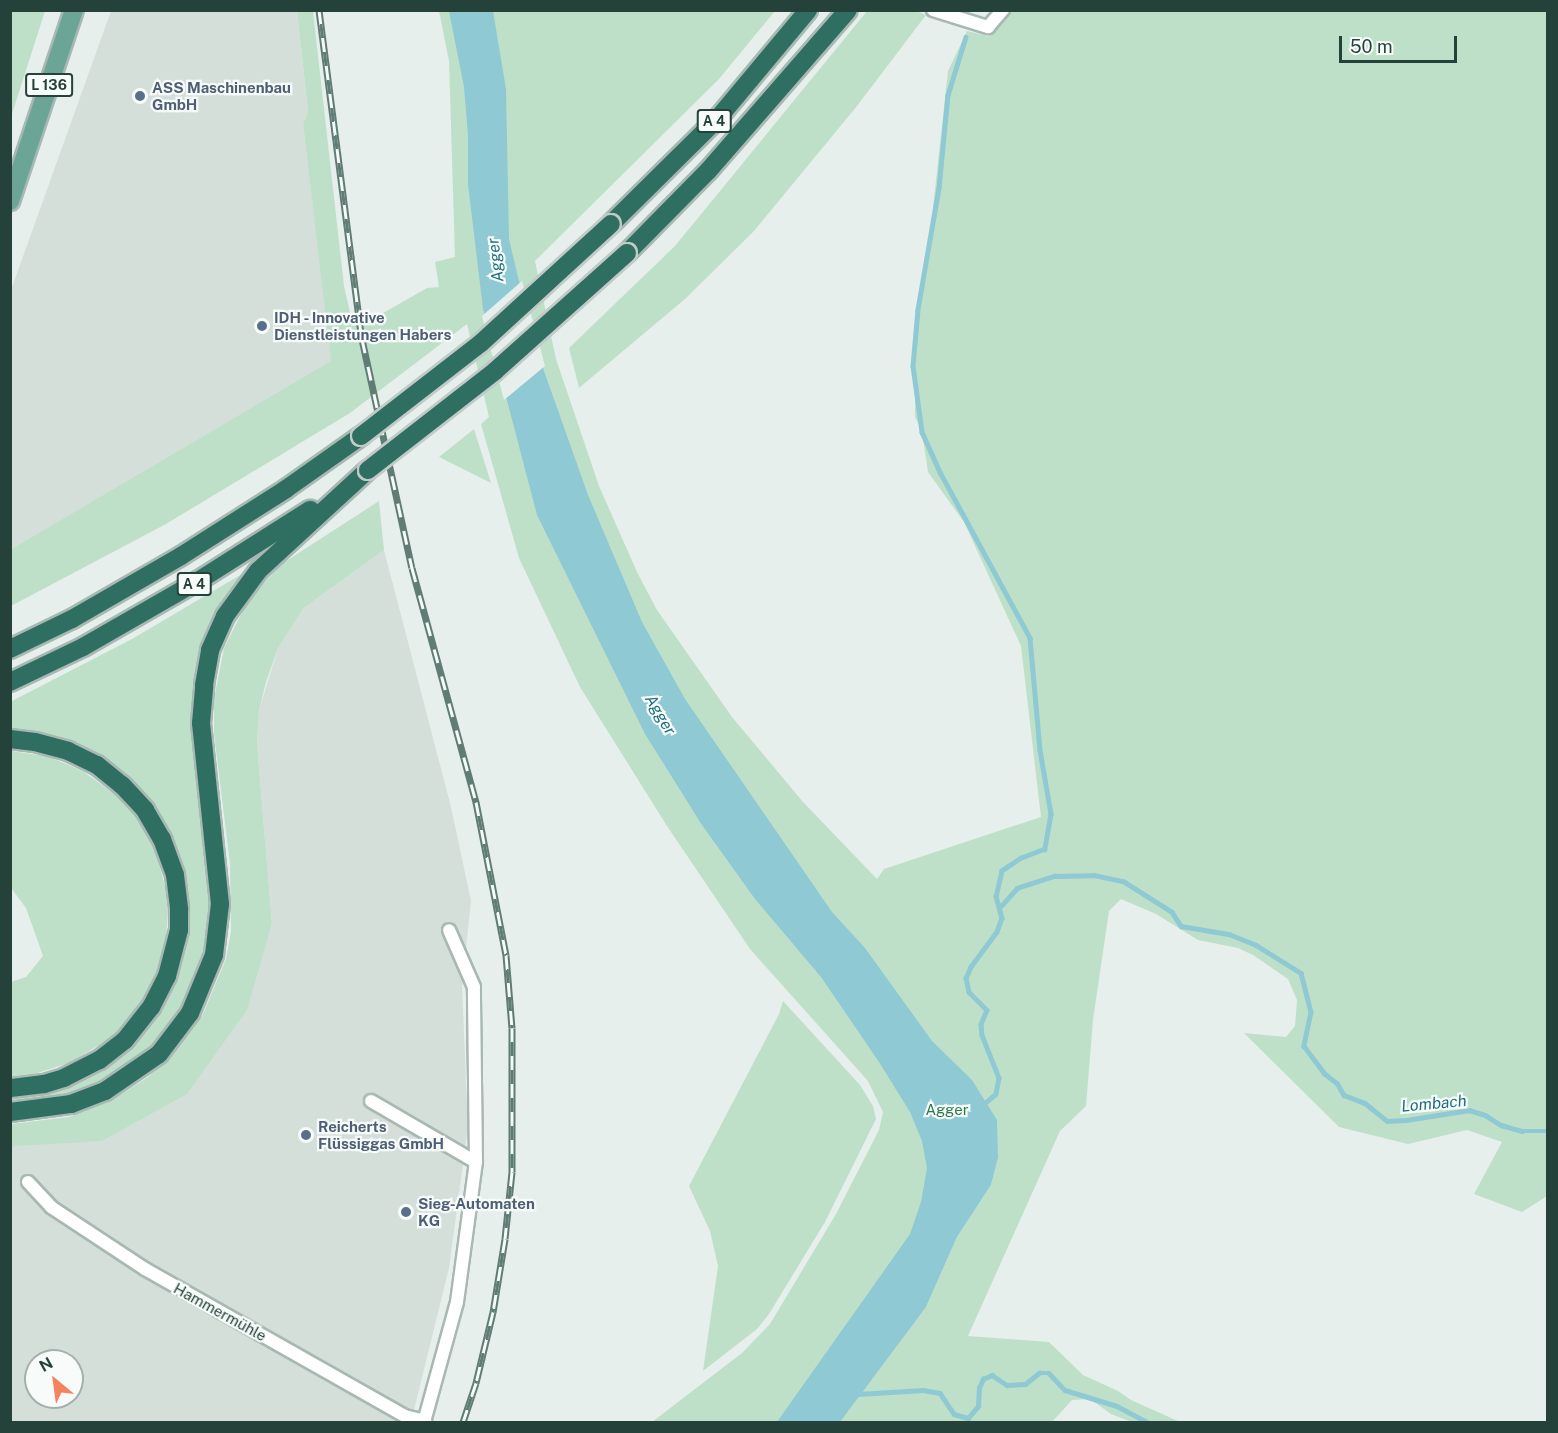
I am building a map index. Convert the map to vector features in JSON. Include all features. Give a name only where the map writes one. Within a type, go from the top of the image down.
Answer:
[{"type":"highway","name":"A 4","points":[[10,650],[72,619],[181,556],[286,489],[361,436],[481,343],[611,224],[719,117],[808,10]]},
{"type":"highway","name":"A 4","points":[[10,682],[83,647],[198,581],[368,470],[495,371],[627,253],[708,171],[848,10]]},
{"type":"highway","points":[[10,1112],[71,1104],[121,1082],[159,1054],[190,1013],[214,955],[220,904],[201,723],[210,650],[230,608],[258,571],[368,470]]},
{"type":"highway","points":[[10,739],[35,742],[68,751],[97,765],[128,791],[145,810],[162,838],[175,875],[179,910],[177,938],[167,976],[151,1007],[125,1040],[99,1059],[64,1078],[44,1084],[10,1088]]},
{"type":"main road","name":"L 136","points":[[10,201],[74,10]]},
{"type":"street","points":[[933,10],[988,27],[1003,10]]},
{"type":"street","name":"Hammermühle","points":[[28,1182],[51,1207],[145,1269],[405,1416],[424,1422],[457,1302],[476,1162],[474,987],[449,930]]},
{"type":"street","points":[[371,1101],[476,1162]]},
{"type":"shaded area","points":[[111,11],[297,11],[308,111],[303,124],[332,361],[11,550],[11,290]]},
{"type":"shaded area","points":[[384,550],[451,807],[471,901],[462,986],[468,1127],[449,1268],[411,1422],[11,1422],[10,1150],[13,1146],[187,1094],[272,923],[257,744],[259,711],[278,648],[304,608]]},
{"type":"green space","points":[[868,10],[916,11],[926,15],[857,106],[754,231],[685,299],[579,388],[569,348],[675,246]]},
{"type":"green space","points":[[1008,10],[1547,11],[1547,1196],[1522,1212],[1474,1194],[1502,1142],[1467,1130],[1408,1144],[1339,1127],[1244,1033],[1286,1037],[1295,1026],[1297,1000],[1288,979],[1253,955],[1238,948],[1198,940],[1156,914],[1121,899],[1109,911],[1093,1020],[1086,1106],[1060,1131],[968,1336],[1049,1342],[1083,1375],[1180,1422],[1132,1422],[1111,1414],[1090,1399],[1072,1400],[1052,1422],[652,1422],[742,1353],[770,1324],[836,1214],[879,1130],[883,1112],[868,1081],[750,949],[667,826],[580,687],[519,558],[481,424],[489,417],[467,324],[350,413],[166,524],[11,606],[10,550],[331,361],[303,124],[308,111],[297,11],[313,11],[344,286],[353,326],[369,321],[427,288],[439,287],[435,262],[455,257],[449,61],[439,11],[775,11],[719,79],[535,261],[556,359],[599,486],[637,572],[657,610],[732,717],[803,802],[877,879],[884,869],[1041,817],[1021,646],[964,522],[928,472],[922,432],[915,417],[916,315],[931,226],[948,71],[967,31],[988,36]],"holes":[[[998,1158],[991,1185],[957,1237],[926,1307],[902,1338]]]},
{"type":"green space","points":[[10,11],[45,11],[11,117]]},
{"type":"green space","points":[[474,429],[491,483],[439,457]]},
{"type":"green space","points":[[379,501],[384,550],[304,608],[278,648],[266,682],[259,711],[257,744],[272,923],[247,1010],[187,1094],[102,1141],[14,1146],[11,1150],[11,1124],[69,1117],[122,1094],[148,1077],[171,1056],[203,1014],[226,959],[231,931],[230,864],[214,734],[214,699],[224,648],[247,602],[280,565]]},
{"type":"green space","points":[[247,571],[222,607],[205,643],[212,899],[205,959],[188,1002],[162,1039],[140,1059],[102,1084],[63,1098],[11,1104],[11,1095],[55,1089],[76,1082],[94,1073],[132,1044],[162,1006],[175,979],[187,923],[186,893],[181,864],[166,828],[151,807],[137,790],[11,733],[10,702],[132,639]]},
{"type":"green space","points":[[11,751],[46,756],[64,763],[84,772],[121,799],[136,816],[154,848],[167,892],[168,912],[166,940],[160,963],[142,1002],[126,1024],[108,1040],[69,1063],[28,1076],[11,1077],[11,982],[26,977],[43,956],[26,908],[11,888]]},
{"type":"green space","points":[[783,1001],[860,1085],[873,1106],[876,1119],[825,1222],[769,1314],[757,1329],[703,1371],[718,1266],[710,1231],[689,1186],[779,1014]]},
{"type":"water","name":"Agger","points":[[449,11],[493,11],[506,89],[509,239],[518,277],[544,371],[588,495],[642,622],[685,699],[832,912],[865,948],[932,1041],[972,1080],[997,1120],[998,1158],[991,1185],[957,1237],[926,1307],[840,1422],[777,1422],[910,1234],[921,1202],[927,1168],[922,1141],[910,1112],[879,1062],[821,977],[755,899],[702,825],[645,734],[537,515],[483,309],[468,184],[468,135],[464,87]]},
{"type":"pier","points":[[522,281],[545,366],[504,400],[482,316]]},
{"type":"waterway","points":[[966,37],[948,95],[939,188],[918,310],[913,366],[922,432],[940,472],[1030,638],[1040,750],[1051,814],[1045,849],[1021,858],[1002,871],[996,896],[1002,918],[997,932],[971,967],[966,978],[969,992],[987,1010],[981,1024],[982,1035],[999,1078],[996,1094],[982,1106]]},
{"type":"waterway","name":"Lombach","points":[[1001,906],[1017,888],[1055,876],[1094,875],[1123,881],[1172,912],[1181,926],[1229,934],[1256,945],[1301,973],[1311,1012],[1304,1046],[1324,1073],[1337,1083],[1344,1095],[1365,1103],[1387,1121],[1469,1110],[1485,1115],[1501,1125],[1522,1131],[1548,1131]]},
{"type":"waterway","points":[[858,1394],[923,1390],[940,1393],[954,1414],[968,1418],[978,1406],[979,1388],[983,1379],[992,1375],[1007,1385],[1025,1384],[1039,1373],[1049,1373],[1065,1390],[1117,1406],[1147,1422]]},
{"type":"railway","points":[[319,10],[362,339],[412,568],[476,802],[506,955],[512,1028],[512,1172],[505,1239],[493,1312],[476,1383],[463,1422]]},
{"type":"place","name":"ASS Maschinenbau GmbH","points":[[140,96]]},
{"type":"place","name":"IDH - Innovative Dienstleistungen Habers","points":[[262,326]]},
{"type":"place","name":"Reicherts Flüssiggas GmbH","points":[[306,1135]]},
{"type":"place","name":"Sieg-Automaten KG","points":[[406,1212]]}]
